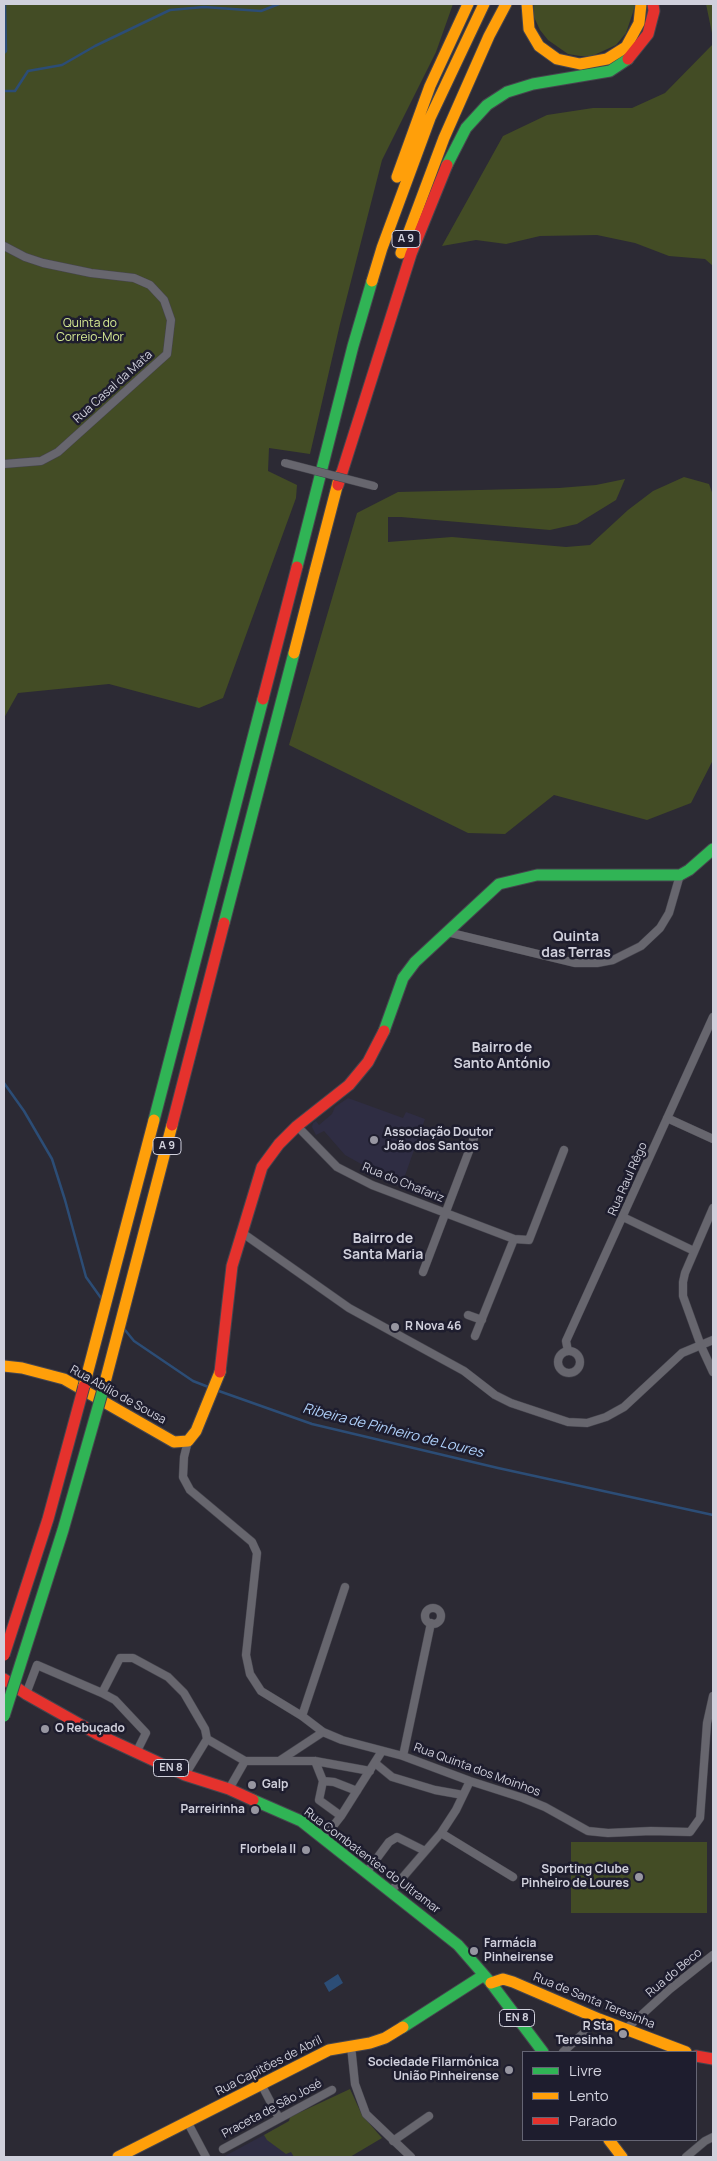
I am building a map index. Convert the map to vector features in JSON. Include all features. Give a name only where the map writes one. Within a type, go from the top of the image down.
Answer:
[{"type":"main road","points":[[348,365],[363,295],[395,182],[430,86],[468,4]]},
{"type":"main road","name":"A 9","points":[[4,1655],[48,1519],[94,1353],[348,365],[375,272],[430,118],[484,4]]},
{"type":"main road","name":"A 9","points":[[4,1716],[63,1530],[112,1359],[379,327],[412,220],[456,107],[506,4]]},
{"type":"main road","points":[[526,4],[529,28],[539,46],[557,59],[580,64],[607,59],[626,47],[639,24],[641,4]]},
{"type":"main road","points":[[338,485],[385,330],[411,254],[448,163],[466,128],[486,105],[520,87],[597,74],[622,64],[633,55],[648,34],[654,11],[653,4]]},
{"type":"main road","points":[[188,1442],[196,1431],[218,1378],[232,1266],[262,1167],[279,1144],[297,1126],[349,1085],[368,1062],[387,1024],[403,978],[415,962],[484,896],[500,884],[514,879],[537,875],[680,875],[689,870],[713,849]]},
{"type":"main road","name":"Rua Abílio de Sousa","points":[[4,1366],[22,1368],[64,1380],[119,1409],[174,1442],[188,1442]]},
{"type":"main road","name":"Rua Combatentes do Ultramar","points":[[5,1680],[97,1734],[185,1775],[229,1788],[301,1821],[458,1945],[488,1979],[542,2051]]},
{"type":"main road","name":"Rua de Santa Teresinha","points":[[488,1979],[513,1982],[599,2019],[683,2051]]},
{"type":"main road","name":"Rua Capitões de Abril","points":[[118,2157],[328,2050],[385,2038],[488,1979]]},
{"type":"main road","points":[[697,2056],[713,2059]]},
{"type":"main road","points":[[610,2141],[622,2157]]},
{"type":"street","name":"Rua Casal da Mata","points":[[4,246],[25,257],[43,263],[91,273],[134,278],[150,285],[164,300],[171,320],[167,354],[58,452],[41,461],[4,464]]},
{"type":"street","points":[[284,463],[374,486]]},
{"type":"street","points":[[446,932],[575,964],[613,960],[641,946],[660,928],[669,913],[680,875]]},
{"type":"street","name":"Rua Raul Rêgo","points":[[568,1351],[566,1341],[713,1017]]},
{"type":"street","points":[[667,1118],[713,1139]]},
{"type":"street","name":"Rua do Chafariz","points":[[297,1126],[337,1167],[372,1185],[514,1239]]},
{"type":"street","points":[[423,1272],[477,1130]]},
{"type":"street","points":[[476,1336],[514,1239],[529,1240],[564,1150]]},
{"type":"street","points":[[713,1208],[685,1273],[683,1296],[701,1346],[713,1372]]},
{"type":"street","points":[[623,1217],[694,1251]]},
{"type":"street","points":[[241,1232],[349,1308],[464,1371],[495,1395],[510,1403],[568,1422],[587,1423],[606,1417],[624,1407],[682,1353],[713,1340]]},
{"type":"street","points":[[468,1314],[482,1320]]},
{"type":"street","name":"Rua Quinta dos Moinhos","points":[[188,1442],[184,1457],[183,1477],[190,1490],[252,1542],[257,1552],[246,1655],[250,1674],[260,1691],[302,1716],[323,1732],[403,1756],[545,1807],[588,1831],[608,1833],[690,1832],[700,1818],[707,1723],[713,1696]]},
{"type":"street","points":[[302,1716],[345,1588]]},
{"type":"street","points":[[403,1756],[431,1623]]},
{"type":"street","points":[[102,1693],[120,1658],[133,1658],[168,1677],[184,1693],[205,1729],[207,1739],[185,1775]]},
{"type":"street","points":[[26,1694],[37,1665],[102,1693],[115,1700],[146,1733],[137,1752]]},
{"type":"street","points":[[279,1761],[323,1732]]},
{"type":"street","points":[[207,1739],[245,1761],[317,1761],[370,1770]]},
{"type":"street","points":[[323,1839],[342,1816],[382,1751]]},
{"type":"street","points":[[229,1788],[245,1761]]},
{"type":"street","points":[[317,1761],[323,1781],[319,1800],[342,1816]]},
{"type":"street","points":[[375,1763],[392,1777],[435,1790],[463,1795]]},
{"type":"street","points":[[323,1781],[334,1782],[357,1791]]},
{"type":"street","points":[[391,1891],[441,1833],[470,1781]]},
{"type":"street","points":[[441,1833],[512,1877]]},
{"type":"street","points":[[366,1872],[389,1842],[397,1837],[425,1851]]},
{"type":"street","name":"Rua do Beco","points":[[626,2029],[670,1989],[713,1955]]},
{"type":"street","points":[[564,2051],[599,2019]]},
{"type":"street","points":[[351,2046],[354,2084],[366,2114],[411,2157]]},
{"type":"street","points":[[261,2084],[279,2118]]},
{"type":"street","name":"Praceta de São José","points":[[223,2149],[332,2090]]},
{"type":"street","points":[[393,2141],[429,2116]]},
{"type":"street","points":[[188,2123],[206,2157]]},
{"type":"street","points":[[686,2157],[705,2141],[713,2137]]},
{"type":"shaded area","name":"Associação Doutor João dos Santos","points":[[348,1098],[403,1118],[406,1112],[425,1119],[401,1187],[360,1171],[363,1165],[345,1155],[324,1131],[316,1135],[312,1127],[313,1123],[316,1121],[319,1125],[332,1114],[335,1107]]},
{"type":"shaded area","points":[[290,2121],[309,2157],[223,2157],[264,2135]]},
{"type":"green space","name":"Quinta do Correio-Mor","points":[[4,4],[453,4],[436,52],[382,160],[340,324],[310,454],[269,448],[268,471],[297,485],[296,498],[223,698],[199,708],[109,684],[18,693],[4,718]]},
{"type":"green space","points":[[534,4],[634,4],[635,6],[626,33],[616,45],[592,56],[580,56],[568,54],[548,40],[540,30],[534,17]]},
{"type":"green space","points":[[706,4],[713,4],[713,38]]},
{"type":"green space","points":[[713,44],[713,266],[705,259],[669,256],[635,243],[597,235],[540,236],[506,244],[476,240],[442,246],[503,136],[547,115],[593,108],[632,108],[665,93]]},
{"type":"green space","points":[[684,477],[709,484],[713,495],[713,760],[691,803],[647,820],[554,795],[505,834],[468,833],[289,745],[357,513],[398,492],[559,488],[596,485],[625,479],[616,500],[577,524],[550,530],[388,517],[388,542],[452,537],[566,547],[590,545],[628,510],[653,491]]},
{"type":"green space","name":"Sporting Clube Pinheiro de Loures","points":[[571,1842],[707,1842],[707,1913],[571,1913]]},
{"type":"green space","points":[[350,2089],[362,2115],[382,2138],[350,2157],[294,2157],[291,2152],[286,2154],[267,2140],[264,2135],[289,2121],[290,2117]]},
{"type":"water","points":[[338,1974],[343,1983],[329,1992],[324,1983]]},
{"type":"waterway","points":[[4,53],[6,51],[5,4]]},
{"type":"waterway","points":[[4,91],[15,91],[28,71],[62,65],[95,46],[170,10],[204,7],[261,11],[279,4]]},
{"type":"waterway","name":"Ribeira de Pinheiro de Loures","points":[[4,1083],[24,1111],[52,1159],[86,1277],[101,1298]]},
{"type":"waterway","name":"Ribeira de Pinheiro de Loures","points":[[125,1330],[134,1341],[193,1381],[211,1388]]},
{"type":"waterway","name":"Ribeira de Pinheiro de Loures","points":[[216,1390],[312,1424],[498,1468],[713,1515]]},
{"type":"traffic: fast","points":[[447,165],[466,128],[487,105],[507,92],[533,84],[610,71],[628,59]]},
{"type":"traffic: fast","points":[[297,567],[353,346],[372,281]]},
{"type":"traffic: fast","points":[[224,923],[294,653]]},
{"type":"traffic: fast","points":[[154,1120],[263,699]]},
{"type":"traffic: fast","points":[[384,1031],[403,978],[415,962],[499,884],[537,875],[680,875],[689,870],[713,849]]},
{"type":"traffic: fast","points":[[4,1716],[63,1530],[104,1386]]},
{"type":"traffic: fast","points":[[253,1800],[301,1821],[458,1945],[491,1983],[542,2051]]},
{"type":"traffic: fast","points":[[403,2027],[484,1975]]},
{"type":"traffic: slow","points":[[397,177],[430,86],[468,4]]},
{"type":"traffic: slow","points":[[372,281],[382,248],[430,118],[484,4]]},
{"type":"traffic: slow","points":[[401,253],[444,138],[489,36],[506,4]]},
{"type":"traffic: slow","points":[[527,4],[529,29],[539,46],[557,59],[580,64],[607,59],[626,47],[639,23],[641,4]]},
{"type":"traffic: slow","points":[[315,571],[340,475]]},
{"type":"traffic: slow","points":[[294,653],[315,571]]},
{"type":"traffic: slow","points":[[84,1386],[154,1120]]},
{"type":"traffic: slow","points":[[104,1386],[172,1125]]},
{"type":"traffic: slow","points":[[4,1366],[22,1368],[64,1379],[174,1442],[188,1441],[196,1431],[220,1372]]},
{"type":"traffic: slow","points":[[491,1983],[503,1979],[513,1982],[599,2019],[683,2051]]},
{"type":"traffic: slow","points":[[118,2157],[329,2050],[370,2043],[385,2038],[403,2027]]},
{"type":"traffic: slow","points":[[610,2141],[622,2157]]},
{"type":"traffic: jam","points":[[628,59],[648,34],[654,11],[653,4]]},
{"type":"traffic: jam","points":[[338,485],[411,254],[447,165]]},
{"type":"traffic: jam","points":[[263,699],[297,567]]},
{"type":"traffic: jam","points":[[172,1125],[224,923]]},
{"type":"traffic: jam","points":[[220,1372],[232,1266],[262,1167],[279,1144],[297,1126],[349,1085],[368,1062],[384,1031]]},
{"type":"traffic: jam","points":[[4,1655],[48,1519],[84,1386]]},
{"type":"traffic: jam","points":[[4,1679],[26,1694],[97,1734],[185,1775],[229,1789],[253,1800]]},
{"type":"traffic: jam","points":[[697,2056],[713,2059]]},
{"type":"place","name":"Associação Doutor João dos Santos","points":[[374,1140]]},
{"type":"place","name":"R Nova 46","points":[[395,1327]]},
{"type":"place","name":"O Rebuçado","points":[[45,1729]]},
{"type":"place","name":"Galp","points":[[252,1785]]},
{"type":"place","name":"Parreirinha","points":[[255,1810]]},
{"type":"place","name":"Florbela II","points":[[306,1850]]},
{"type":"place","name":"Sporting Clube Pinheiro de Loures","points":[[639,1877]]},
{"type":"place","name":"Farmácia Pinheirense","points":[[474,1951]]},
{"type":"place","name":"R Sta Teresinha","points":[[623,2034]]},
{"type":"place","name":"Sociedade Filarmónica União Pinheirense","points":[[509,2070]]},
{"type":"district","name":"Quinta das Terras","points":[[576,946]]},
{"type":"district","name":"Bairro de Santo António","points":[[502,1056]]},
{"type":"district","name":"Bairro de Santa Maria","points":[[383,1248]]}]
